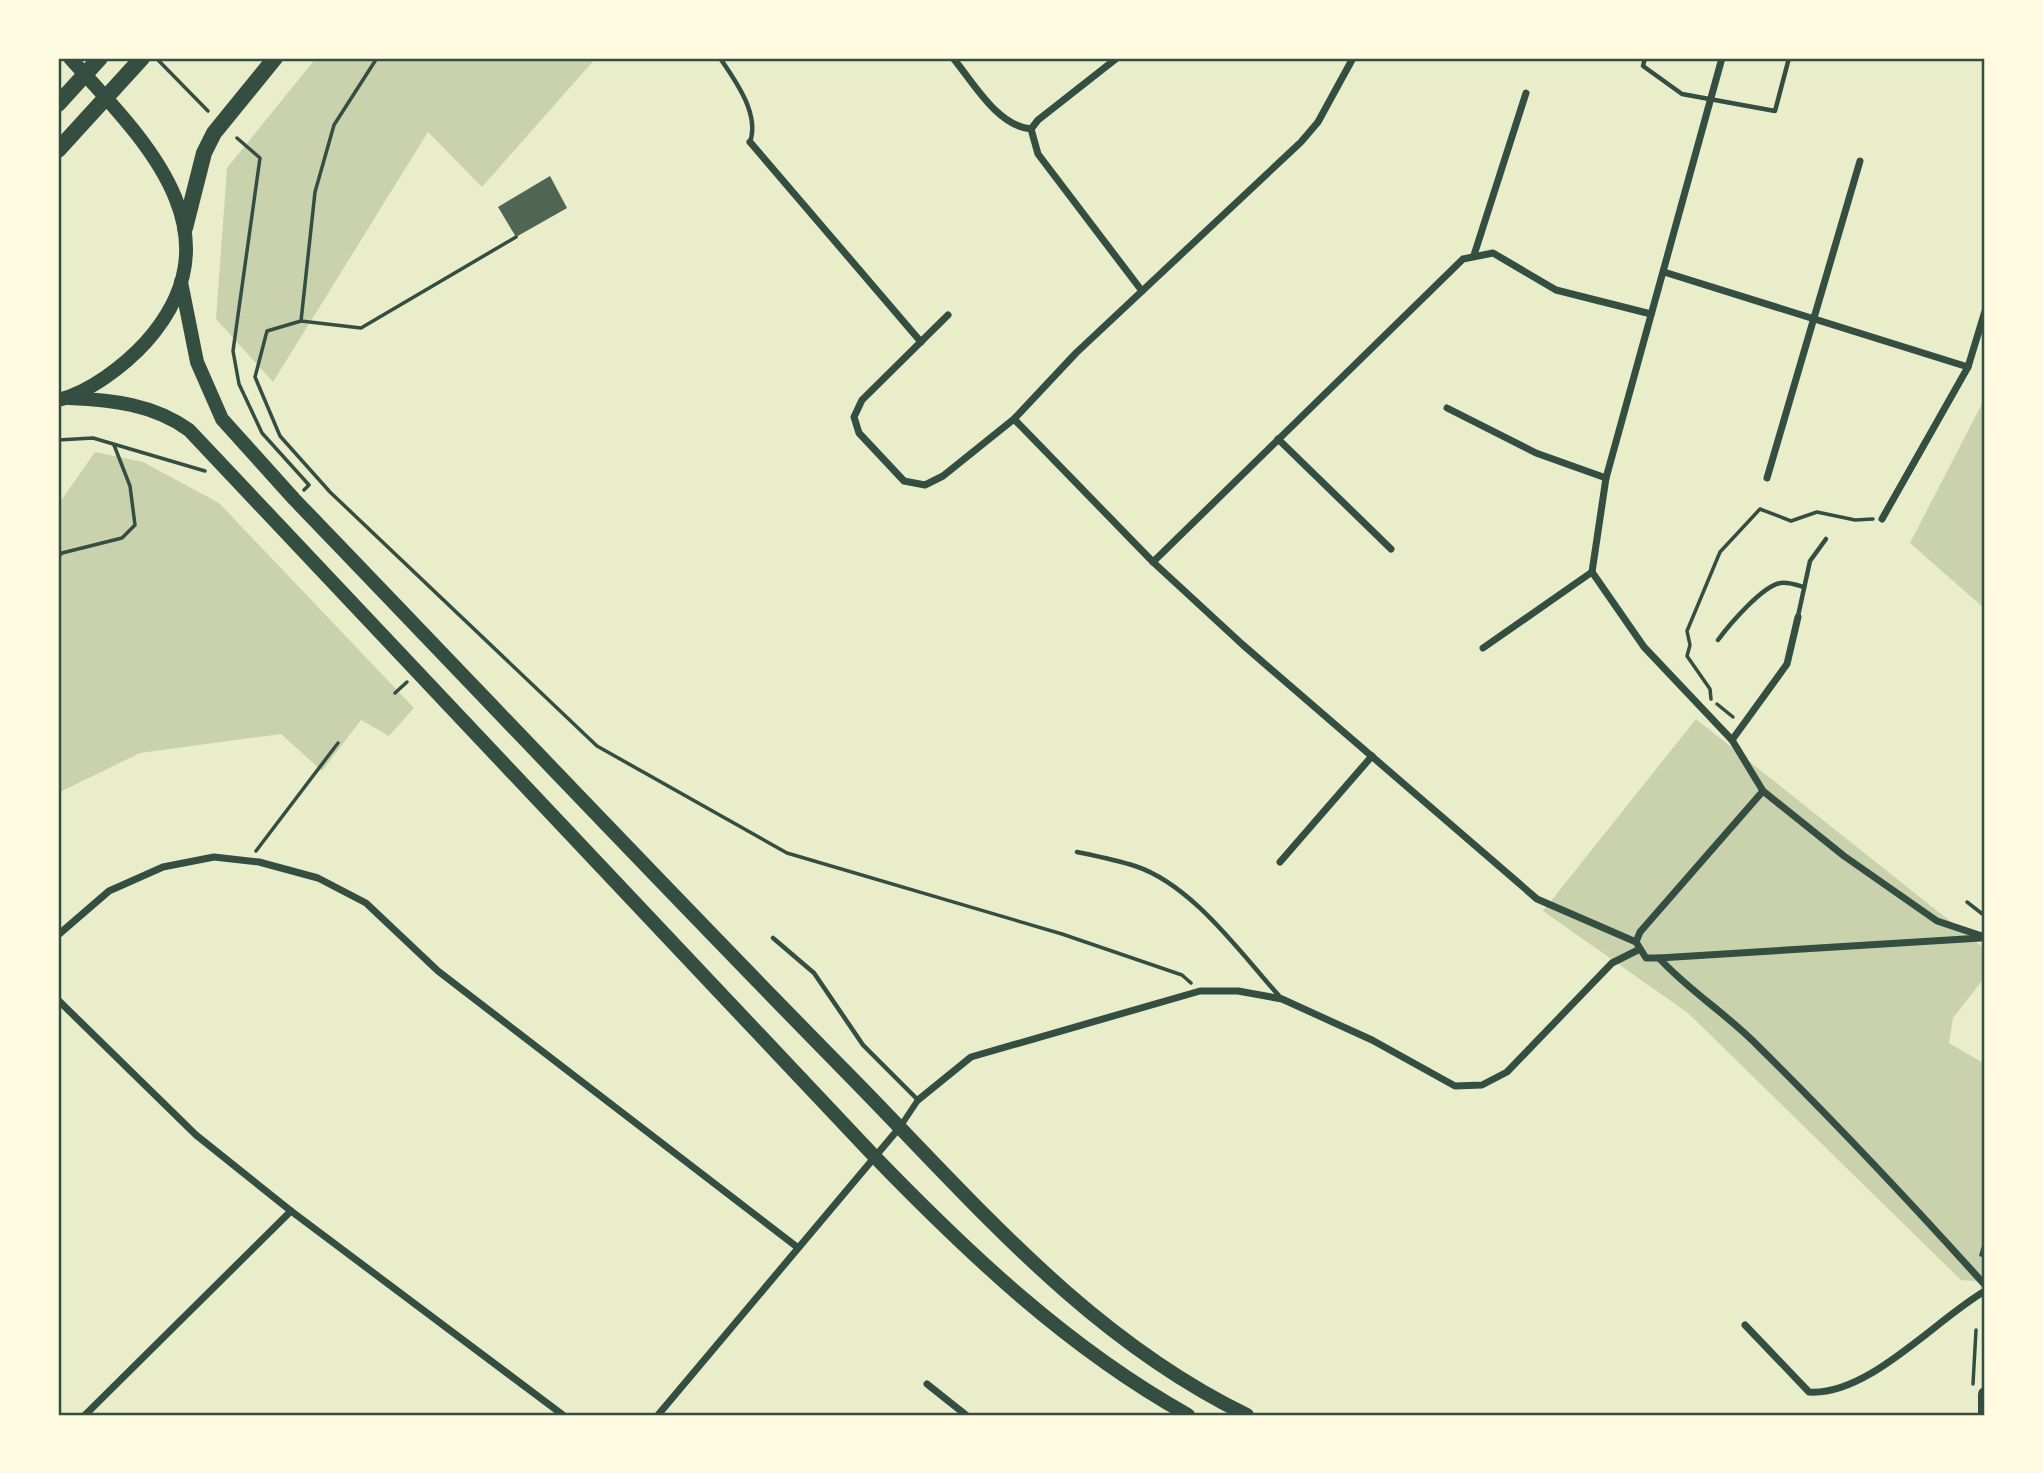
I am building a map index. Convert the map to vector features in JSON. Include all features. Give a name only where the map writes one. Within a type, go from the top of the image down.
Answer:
[{"type":"highway","points":[[58,104],[100,58]]},
{"type":"highway","points":[[58,150],[142,58]]},
{"type":"highway","points":[[185,228],[204,153],[214,133],[275,58]]},
{"type":"main road","points":[[64,399],[135,354],[159,327],[181,282],[186,253],[185,228],[174,188],[153,153],[70,58]]},
{"type":"main road","points":[[181,282],[197,362],[222,419],[295,499],[738,962],[1048,1279],[1127,1343],[1218,1401],[1247,1415]]},
{"type":"main road","points":[[64,399],[141,405],[174,419],[189,430],[874,1156],[969,1252],[1079,1344],[1188,1415]]},
{"type":"main road","points":[[1979,1391],[1984,1415]]},
{"type":"street","points":[[953,58],[1003,118],[1019,128],[1031,129]]},
{"type":"street","points":[[1031,129],[1038,120],[1117,58]]},
{"type":"street","points":[[947,315],[862,400],[854,416],[859,433],[904,481],[925,485],[943,476],[1014,419],[1076,353],[1301,142],[1318,122],[1353,58]]},
{"type":"street","points":[[1721,58],[1606,478],[1592,572],[1644,647],[1732,740],[1763,791],[1844,856],[1937,921],[1985,938]]},
{"type":"street","points":[[1474,255],[1526,93]]},
{"type":"street","points":[[1031,129],[1038,154],[1142,291]]},
{"type":"street","points":[[750,142],[921,342]]},
{"type":"street","points":[[1767,478],[1860,161]]},
{"type":"street","points":[[1153,562],[1463,259],[1493,253],[1556,290],[1651,314]]},
{"type":"street","points":[[1664,272],[1968,367]]},
{"type":"street","points":[[1882,519],[1968,367],[1985,311]]},
{"type":"street","points":[[1447,408],[1536,453],[1606,478]]},
{"type":"street","points":[[1014,419],[1153,562],[1243,645],[1536,900],[1637,946],[1646,958],[1985,938]]},
{"type":"street","points":[[1278,439],[1391,549]]},
{"type":"street","points":[[1483,648],[1592,572]]},
{"type":"street","points":[[1732,740],[1787,664],[1798,617]]},
{"type":"street","points":[[1280,862],[1372,755]]},
{"type":"street","points":[[658,1415],[900,1127],[918,1100],[971,1057],[1200,991],[1238,991],[1282,999],[1372,1040],[1455,1086],[1482,1085],[1507,1072],[1612,963],[1637,946],[1640,932],[1763,791]]},
{"type":"street","points":[[58,935],[109,891],[163,867],[214,858],[248,860],[318,878],[366,903],[438,971],[797,1247]]},
{"type":"street","points":[[1659,958],[1675,975],[1755,1042],[1876,1164],[1985,1285]]},
{"type":"street","points":[[58,1000],[197,1135],[291,1212],[563,1415]]},
{"type":"street","points":[[85,1415],[291,1212]]},
{"type":"street","points":[[1745,1325],[1809,1392],[1823,1393],[1844,1388],[1878,1367],[1985,1291]]},
{"type":"street","points":[[927,1384],[966,1415]]},
{"type":"lane","points":[[720,58],[743,96],[752,120],[754,129],[750,142]]},
{"type":"lane","points":[[1645,58],[1643,66],[1682,94],[1774,111],[1789,58]]},
{"type":"lane","points":[[1798,617],[1810,561],[1826,539]]},
{"type":"lane","points":[[1718,640],[1730,624],[1769,587],[1782,583],[1804,587]]},
{"type":"lane","points":[[1077,852],[1137,866],[1171,884],[1193,902],[1282,999]]},
{"type":"lane","points":[[773,938],[814,973],[863,1045],[918,1100]]},
{"type":"path","points":[[156,58],[208,111]]},
{"type":"path","points":[[301,321],[315,191],[334,125],[377,58]]},
{"type":"path","points":[[237,138],[260,158],[233,351],[239,384],[262,433],[309,485],[295,499]]},
{"type":"path","points":[[516,237],[360,328],[301,321],[267,331],[255,377],[280,436],[330,492],[597,747],[787,853],[1062,934],[1182,975],[1200,991]]},
{"type":"path","points":[[58,440],[93,438],[209,472]]},
{"type":"path","points":[[58,558],[62,553],[122,538],[135,525],[130,486],[114,444]]},
{"type":"path","points":[[248,860],[338,743]]},
{"type":"path","points":[[1967,902],[1985,916]]},
{"type":"path","points":[[1981,1255],[1985,1242]]},
{"type":"path","points":[[1976,1330],[1979,1391]]},
{"type":"green space","points":[[316,58],[596,58],[482,187],[428,132],[273,382],[216,319],[227,168]]},
{"type":"green space","points":[[1985,398],[1985,609],[1910,543]]},
{"type":"green space","points":[[95,452],[143,462],[219,503],[414,708],[389,736],[361,720],[322,771],[281,734],[140,753],[58,793],[58,505]]},
{"type":"green space","points":[[1696,719],[1985,949],[1985,977],[1953,1018],[1949,1043],[1985,1064],[1985,1282],[1961,1280],[1688,1013],[1543,911]]},
{"type":"building","points":[[550,176],[567,208],[516,237],[498,207]]}]
